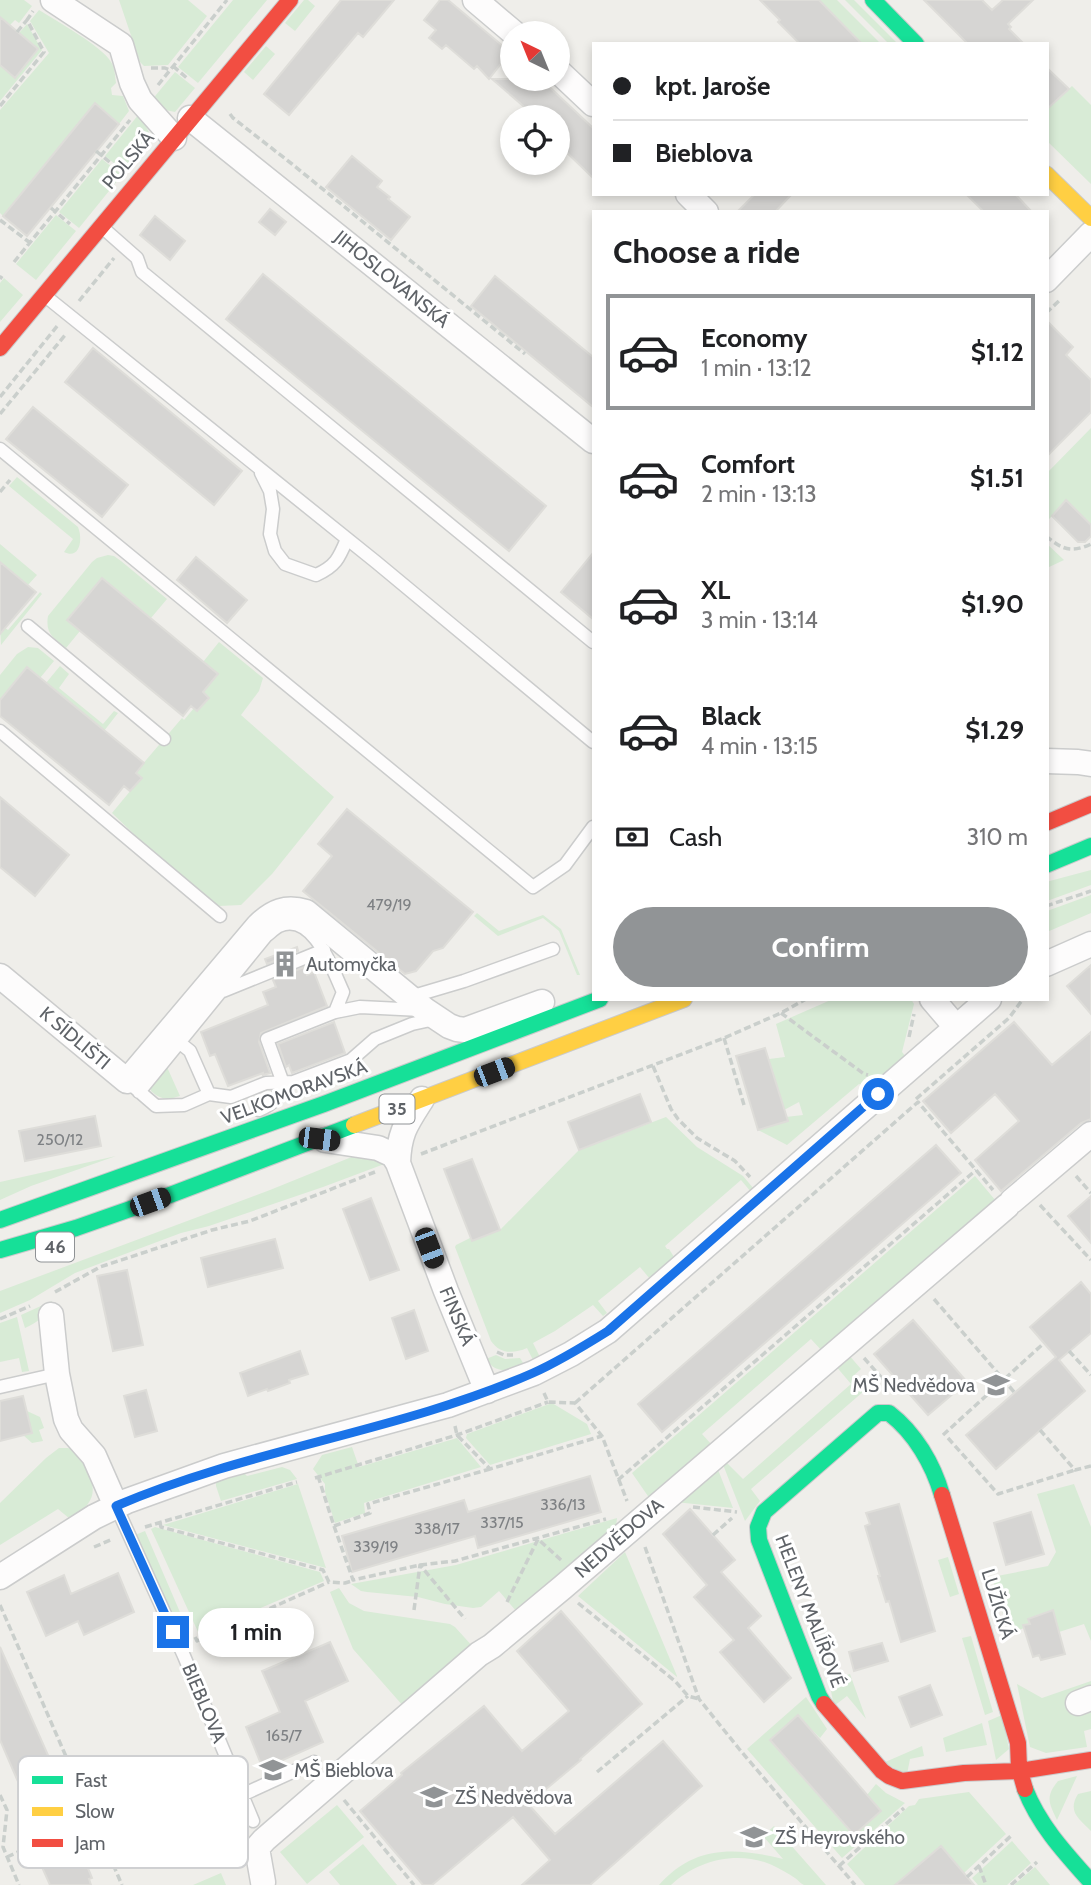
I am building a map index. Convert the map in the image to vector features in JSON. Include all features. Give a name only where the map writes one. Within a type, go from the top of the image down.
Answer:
[{"type":"street","name":"POLSKÁ","points":[[0,348],[290,0]]},
{"type":"street","points":[[475,0],[500,21]]},
{"type":"street","points":[[873,0],[914,42]]},
{"type":"street","points":[[46,3],[121,45],[140,100],[174,138]]},
{"type":"street","points":[[570,82],[592,103]]},
{"type":"street","name":"JIHOSLOVANSKÁ","points":[[190,118],[592,440]]},
{"type":"street","points":[[1049,177],[1091,218]]},
{"type":"street","points":[[690,196],[704,210]]},
{"type":"street","points":[[1049,277],[1091,234]]},
{"type":"street","points":[[1049,761],[1091,764]]},
{"type":"street","points":[[1049,822],[1091,804]]},
{"type":"street","points":[[1049,864],[1091,846]]},
{"type":"street","name":"K SÍDLIŠTI","points":[[0,976],[133,1087],[177,1035],[258,926],[267,916],[279,910],[296,909],[306,912],[424,1009]]},
{"type":"street","points":[[1049,963],[1091,944]]},
{"type":"street","points":[[424,1009],[457,1029],[466,1030],[576,989],[592,988]]},
{"type":"street","name":"VELKOMORAVSKÁ","points":[[5,1218],[324,1104],[595,1001]]},
{"type":"street","name":"35","points":[[0,1250],[109,1217],[679,1001]]},
{"type":"street","points":[[0,1577],[94,1517],[116,1506],[224,1466],[448,1405],[534,1373],[571,1354],[608,1331],[987,1001]]},
{"type":"street","points":[[923,1005],[956,1027]]},
{"type":"street","points":[[397,1164],[404,1128],[422,1099]]},
{"type":"street","name":"NEDVĚDOVA","points":[[263,1882],[257,1848],[264,1839],[479,1654],[492,1646],[625,1520],[659,1503],[1091,1134]]},
{"type":"street","points":[[319,1139],[378,1147],[393,1155],[397,1164]]},
{"type":"street","name":"FINSKÁ","points":[[397,1164],[487,1391]]},
{"type":"street","name":"46","points":[[43,1253],[109,1217]]},
{"type":"street","name":"BIEBLOVA","points":[[44,1305],[69,1425],[94,1456],[116,1506]]},
{"type":"street","name":"LUŽICKÁ","points":[[825,1459],[872,1417],[885,1412],[895,1417],[925,1455],[942,1493],[1001,1686],[1018,1743],[1020,1772],[1030,1804],[1041,1825],[1091,1882]]},
{"type":"street","name":"HELENY MALÍŘOVÉ","points":[[825,1459],[764,1512],[758,1527],[759,1540],[819,1696],[882,1770],[902,1781],[964,1773],[1020,1772],[1091,1760]]},
{"type":"lane","points":[[101,226],[137,258],[142,272],[592,641]]},
{"type":"lane","points":[[44,295],[592,741]]},
{"type":"lane","points":[[0,449],[533,887],[565,865],[592,828]]},
{"type":"lane","points":[[260,470],[270,491],[273,509],[270,534],[275,551],[285,564],[316,575],[330,568],[339,558],[347,539]]},
{"type":"lane","points":[[28,626],[164,739]]},
{"type":"lane","points":[[0,731],[220,916]]},
{"type":"lane","points":[[209,1094],[190,1051],[177,1035],[222,991],[266,936],[279,926],[291,924],[304,928],[324,950],[343,992],[335,1012]]},
{"type":"lane","points":[[133,1087],[156,1106],[184,1105],[209,1094],[231,1097],[266,1083],[293,1082],[351,1060],[375,1039],[412,1024],[424,1009],[464,981],[554,949]]},
{"type":"lane","points":[[222,991],[324,950]]},
{"type":"lane","points":[[246,1115],[271,1104],[277,1098],[283,1083],[267,1039],[335,1012],[360,1007],[424,1009]]},
{"type":"lane","points":[[5,1218],[68,1181]]},
{"type":"lane","points":[[0,1387],[57,1374]]},
{"type":"lane","name":"BIEBLOVA","points":[[116,1506],[226,1756]]},
{"type":"lane","points":[[248,1793],[314,1762]]},
{"type":"lane","name":"BIEBLOVA","points":[[248,1808],[253,1821]]},
{"type":"path","points":[[157,87],[227,0]]},
{"type":"path","points":[[17,32],[46,3]]},
{"type":"path","points":[[0,106],[44,52],[27,20]]},
{"type":"path","points":[[173,66],[189,79]]},
{"type":"path","points":[[224,109],[528,357]]},
{"type":"path","points":[[14,262],[134,115]]},
{"type":"path","points":[[96,151],[124,174]]},
{"type":"path","points":[[51,208],[77,229]]},
{"type":"path","points":[[0,220],[30,243]]},
{"type":"path","points":[[76,305],[118,253]]},
{"type":"path","points":[[0,397],[63,319]]},
{"type":"path","points":[[0,414],[72,327]]},
{"type":"path","points":[[0,492],[14,474]]},
{"type":"path","points":[[1049,538],[1068,550],[1091,544]]},
{"type":"path","points":[[1049,905],[1091,891]]},
{"type":"path","points":[[0,1319],[44,1305],[100,1268],[212,1230],[250,1222],[724,1038],[802,1001]]},
{"type":"path","points":[[916,1099],[1009,1018],[1022,1001]]},
{"type":"path","points":[[907,1044],[923,1005]]},
{"type":"path","points":[[781,1013],[869,1075]]},
{"type":"path","points":[[724,1038],[744,1105]]},
{"type":"path","points":[[653,1066],[678,1119],[697,1138],[735,1161],[751,1178]]},
{"type":"path","points":[[353,1580],[316,1477],[457,1435],[548,1402],[575,1403],[919,1102],[976,1170],[1091,1260]]},
{"type":"path","points":[[618,1480],[976,1170]]},
{"type":"path","points":[[935,1301],[1015,1393]]},
{"type":"path","points":[[848,1341],[891,1389]]},
{"type":"path","points":[[939,1439],[1044,1343]]},
{"type":"path","points":[[1069,1351],[1091,1376]]},
{"type":"path","points":[[543,1392],[548,1402]]},
{"type":"path","points":[[575,1403],[602,1436],[622,1490]]},
{"type":"path","points":[[1040,1430],[1075,1470]]},
{"type":"path","points":[[944,1434],[998,1494],[1091,1465]]},
{"type":"path","points":[[457,1435],[490,1469]]},
{"type":"path","points":[[334,1526],[370,1513],[368,1504],[602,1436]]},
{"type":"path","points":[[146,1527],[297,1482]]},
{"type":"path","points":[[659,1503],[738,1512],[713,1535]]},
{"type":"path","points":[[191,1628],[197,1641],[329,1582],[345,1583],[420,1565],[455,1562],[538,1539],[625,1520],[699,1699],[855,1885]]},
{"type":"path","points":[[160,1523],[161,1527],[323,1570],[329,1582]]},
{"type":"path","points":[[538,1539],[565,1576],[573,1598],[675,1681],[688,1696],[699,1699]]},
{"type":"path","points":[[499,1612],[508,1601],[538,1539]]},
{"type":"path","points":[[414,1610],[420,1565]]},
{"type":"path","points":[[420,1565],[465,1619]]},
{"type":"path","points":[[0,1605],[66,1756]]},
{"type":"path","points":[[597,1772],[688,1696]]},
{"type":"path","points":[[330,1783],[414,1885]]},
{"type":"path","points":[[0,1795],[6,1810],[3,1847],[19,1885]]},
{"type":"path","points":[[838,1866],[906,1806]]},
{"type":"path","points":[[967,1877],[1013,1834]]},
{"type":"path","points":[[7,1857],[18,1852]]},
{"type":"path","points":[[1011,1885],[1037,1862]]},
{"type":"path","points":[[979,1866],[986,1885]]},
{"type":"path","points":[[115,1868],[122,1885]]},
{"type":"green space","points":[[0,0],[24,0],[32,6],[19,23],[15,20],[10,25],[0,17]]},
{"type":"green space","points":[[119,0],[188,0],[207,16],[168,65],[144,66],[140,62]]},
{"type":"green space","points":[[233,0],[267,0],[198,83],[178,67]]},
{"type":"green space","points":[[304,0],[315,6],[295,31],[285,23]]},
{"type":"green space","points":[[818,0],[837,0],[879,42],[860,42]]},
{"type":"green space","points":[[845,0],[854,0],[896,42],[887,42]]},
{"type":"green space","points":[[39,10],[78,34],[106,56],[115,75],[116,83],[111,88],[112,95],[123,96],[129,111],[119,124],[95,104],[3,216],[0,213],[0,110],[49,53],[30,21]]},
{"type":"green space","points":[[27,24],[42,50],[0,101],[0,65],[15,77],[38,49],[19,33]]},
{"type":"green space","points":[[266,46],[275,54],[253,80],[244,72]]},
{"type":"green space","points":[[175,72],[195,88],[175,112],[156,108],[151,101]]},
{"type":"green space","points":[[1072,86],[1091,105],[1091,184],[1049,143],[1049,108]]},
{"type":"green space","points":[[139,114],[149,132],[148,143],[125,172],[105,156]]},
{"type":"green space","points":[[102,159],[122,175],[79,228],[59,212]]},
{"type":"green space","points":[[56,215],[76,231],[36,280],[16,264]]},
{"type":"green space","points":[[4,278],[23,295],[0,322],[0,283]]},
{"type":"green space","points":[[1091,428],[1091,536],[1085,542],[1078,542],[1052,516],[1049,519],[1049,471]]},
{"type":"green space","points":[[17,477],[78,527],[80,542],[77,551],[69,554],[64,552],[73,539],[9,486]]},
{"type":"green space","points":[[0,544],[37,575],[28,585],[0,562]]},
{"type":"green space","points":[[1049,546],[1064,560],[1049,567]]},
{"type":"green space","points":[[108,555],[121,561],[167,599],[151,618],[102,578],[67,620],[80,631],[66,648],[49,631],[48,616],[92,562]]},
{"type":"green space","points":[[40,592],[42,594],[1,645],[0,624],[8,630]]},
{"type":"green space","points":[[219,642],[263,678],[259,691],[241,715],[334,797],[272,874],[241,905],[219,906],[142,842],[112,813],[141,778],[135,773],[182,718],[184,720],[194,708],[198,711],[209,698],[203,692],[218,674],[203,662]]},
{"type":"green space","points":[[28,647],[38,648],[54,661],[40,678],[28,668],[0,700],[0,675],[17,654]]},
{"type":"green space","points":[[60,666],[69,674],[59,688],[103,724],[114,711],[118,713],[104,731],[46,683]]},
{"type":"green space","points":[[1091,870],[1091,885],[1049,900],[1049,881]]},
{"type":"green space","points":[[1091,895],[1091,913],[1049,931],[1049,910]]},
{"type":"green space","points":[[477,913],[499,931],[543,915],[561,929],[580,975],[577,975],[559,931],[543,918],[498,936],[474,916]]},
{"type":"green space","points":[[828,1001],[912,1001],[914,1004],[902,1052],[906,1057],[870,1088],[859,1084],[787,1145],[758,1130],[787,1121],[786,1117],[803,1115],[799,1102],[784,1110],[769,1059],[785,1057],[776,1024]]},
{"type":"green space","points":[[167,1067],[180,1096],[164,1098],[151,1091],[151,1086]]},
{"type":"green space","points":[[666,1117],[697,1147],[743,1176],[754,1189],[751,1192],[741,1180],[665,1246],[674,1257],[650,1279],[640,1267],[598,1301],[607,1313],[603,1316],[593,1305],[533,1343],[540,1357],[534,1362],[527,1348],[512,1352],[498,1348],[491,1341],[456,1245],[470,1238],[472,1241],[500,1230],[579,1150]]},
{"type":"green space","points":[[359,1154],[387,1163],[209,1226],[181,1233],[75,1273],[30,1300],[0,1313],[0,1291]]},
{"type":"green space","points":[[116,1156],[31,1186],[0,1200],[0,1182]]},
{"type":"green space","points":[[975,1176],[996,1201],[822,1351],[811,1339],[702,1434],[712,1445],[650,1499],[632,1473]]},
{"type":"green space","points":[[52,1301],[42,1318],[25,1328],[21,1315]]},
{"type":"green space","points":[[17,1317],[29,1371],[22,1372],[19,1358],[0,1362],[0,1323]]},
{"type":"green space","points":[[848,1354],[861,1369],[852,1377],[864,1391],[751,1489],[760,1501],[745,1521],[722,1462],[724,1460],[743,1479],[851,1384],[835,1365]]},
{"type":"green space","points":[[496,1355],[505,1359],[520,1358],[525,1366],[509,1370],[499,1369],[486,1359]]},
{"type":"green space","points":[[552,1403],[587,1424],[591,1434],[490,1465],[466,1438],[467,1434]]},
{"type":"green space","points":[[27,1411],[40,1417],[44,1428],[39,1430],[43,1441],[32,1443],[23,1435],[32,1433]]},
{"type":"green space","points":[[457,1438],[481,1467],[364,1503],[365,1513],[335,1523],[325,1484],[313,1469],[322,1455],[352,1447],[359,1467]]},
{"type":"green space","points":[[59,1448],[78,1451],[93,1488],[88,1504],[70,1519],[58,1509],[0,1545],[0,1503]]},
{"type":"green space","points":[[282,1467],[290,1470],[297,1479],[221,1501],[216,1480],[243,1472],[247,1476]]},
{"type":"green space","points":[[717,1467],[733,1508],[675,1502]]},
{"type":"green space","points":[[298,1484],[326,1568],[163,1525]]},
{"type":"green space","points":[[1074,1484],[1091,1527],[1091,1641],[1084,1624],[1059,1632],[1052,1610],[1029,1618],[1030,1624],[1009,1634],[992,1577],[1048,1566],[1056,1552],[1037,1494]]},
{"type":"green space","points":[[617,1518],[616,1528],[516,1611],[499,1591],[481,1607],[473,1608],[418,1597],[361,1591],[351,1584],[456,1565]]},
{"type":"green space","points":[[155,1527],[320,1572],[324,1581],[199,1634],[151,1529]]},
{"type":"green space","points":[[145,1531],[192,1640],[182,1645],[135,1535]]},
{"type":"green space","points":[[625,1552],[677,1676],[677,1677],[578,1596]]},
{"type":"green space","points":[[948,1557],[959,1594],[950,1597],[938,1560]]},
{"type":"green space","points":[[339,1588],[349,1603],[364,1611],[450,1624],[474,1648],[404,1707],[353,1649],[330,1592]]},
{"type":"green space","points":[[971,1636],[993,1712],[985,1715],[962,1638]]},
{"type":"green space","points":[[850,1674],[866,1719],[847,1696],[834,1706],[829,1681]]},
{"type":"green space","points":[[1091,1681],[1091,1729],[1084,1731],[1087,1747],[1046,1753],[1030,1747],[1017,1684],[1042,1698]]},
{"type":"green space","points":[[806,1697],[827,1729],[820,1738],[798,1716],[770,1740],[853,1835],[881,1811],[867,1795],[876,1784],[905,1803],[842,1858],[747,1749]]},
{"type":"green space","points":[[1002,1715],[1009,1749],[996,1760],[988,1721]]},
{"type":"green space","points":[[982,1723],[987,1745],[946,1752],[943,1738]]},
{"type":"green space","points":[[922,1746],[924,1756],[910,1759],[907,1774],[883,1763]]},
{"type":"green space","points":[[1077,1776],[1057,1820],[1050,1804],[1051,1791],[1058,1781]]},
{"type":"green space","points":[[1091,1791],[1091,1831],[1076,1814],[1074,1806],[1078,1794]]},
{"type":"green space","points":[[969,1792],[1006,1834],[964,1873],[940,1847],[901,1880],[904,1885],[865,1885],[847,1864],[919,1799]]},
{"type":"green space","points":[[337,1805],[364,1837],[307,1884],[280,1852]]},
{"type":"green space","points":[[774,1826],[826,1885],[804,1885],[772,1865],[746,1858],[732,1858],[693,1869],[671,1885],[659,1885],[686,1862],[716,1852],[748,1852],[783,1859],[763,1836]]},
{"type":"green space","points":[[1012,1841],[1031,1863],[1007,1885],[978,1885],[972,1878]]},
{"type":"green space","points":[[363,1844],[397,1885],[340,1885],[329,1872]]},
{"type":"green space","points":[[1035,1867],[1050,1885],[1014,1885]]},
{"type":"green space","points":[[221,1873],[226,1885],[193,1885]]},
{"type":"building","points":[[341,0],[394,0],[363,37],[358,33],[289,115],[264,94]]},
{"type":"building","points":[[440,0],[448,0],[500,44],[500,65],[489,79],[477,66],[474,69],[446,45],[442,49],[429,38],[436,30],[424,20]]},
{"type":"building","points":[[760,0],[819,0],[860,42],[798,42],[778,22],[780,20]]},
{"type":"building","points":[[924,0],[982,0],[992,10],[1003,0],[1033,0],[1008,24],[1011,27],[1009,29],[1022,42],[966,42]]},
{"type":"building","points":[[0,17],[38,49],[15,78],[0,65]]},
{"type":"building","points":[[1049,70],[1069,89],[1049,107]]},
{"type":"building","points":[[506,91],[554,91],[569,105],[522,105]]},
{"type":"building","points":[[95,103],[119,124],[27,236],[3,216]]},
{"type":"building","points":[[570,106],[592,127],[592,177],[570,156]]},
{"type":"building","points":[[352,156],[382,181],[377,187],[410,217],[391,240],[326,187]]},
{"type":"building","points":[[753,196],[790,196],[777,210],[739,210]]},
{"type":"building","points":[[968,196],[1017,196],[1030,210],[982,210]]},
{"type":"building","points":[[270,209],[286,222],[275,235],[259,222]]},
{"type":"building","points":[[155,216],[185,241],[170,260],[140,235]]},
{"type":"building","points":[[263,274],[546,506],[509,551],[226,319]]},
{"type":"building","points":[[495,276],[592,356],[592,406],[471,306]]},
{"type":"building","points":[[1049,323],[1073,347],[1066,355],[1091,380],[1091,412],[1049,454]]},
{"type":"building","points":[[93,348],[242,471],[214,505],[65,382]]},
{"type":"building","points":[[33,407],[128,485],[102,517],[6,439]]},
{"type":"building","points":[[1066,500],[1091,525],[1091,536],[1085,542],[1078,542],[1052,516]]},
{"type":"building","points":[[592,554],[592,618],[561,592]]},
{"type":"building","points":[[196,557],[247,600],[227,623],[177,580]]},
{"type":"building","points":[[0,562],[36,592],[0,634]]},
{"type":"building","points":[[102,578],[218,674],[203,692],[209,698],[197,711],[191,706],[183,716],[67,620]]},
{"type":"building","points":[[27,667],[144,763],[136,773],[142,778],[130,791],[124,786],[109,805],[0,716],[0,700]]},
{"type":"building","points":[[0,797],[69,855],[35,896],[0,867]]},
{"type":"building","points":[[347,809],[473,912],[443,948],[433,951],[416,971],[405,974],[303,891],[332,856],[318,844]]},
{"type":"building","points":[[297,947],[298,951],[267,964],[265,959]]},
{"type":"building","points":[[1091,965],[1091,1014],[1067,986]]},
{"type":"building","points":[[304,967],[307,975],[314,972],[327,1006],[261,1033],[259,1042],[270,1073],[228,1086],[215,1054],[210,1056],[201,1032],[268,1005],[263,992],[276,987],[273,980]]},
{"type":"building","points":[[334,1022],[345,1053],[292,1073],[289,1065],[286,1067],[278,1044]]},
{"type":"building","points":[[1014,1022],[1052,1065],[1091,1032],[1091,1119],[1081,1123],[1001,1191],[975,1160],[1019,1121],[995,1094],[951,1133],[923,1101]]},
{"type":"building","points":[[765,1048],[788,1121],[758,1130],[736,1056]]},
{"type":"building","points":[[640,1094],[651,1122],[579,1150],[568,1122]]},
{"type":"building","points":[[95,1116],[101,1146],[25,1161],[19,1131]]},
{"type":"building","points":[[936,1145],[961,1173],[662,1432],[638,1404]]},
{"type":"building","points":[[472,1159],[500,1230],[472,1241],[444,1169]]},
{"type":"building","points":[[1091,1196],[1091,1243],[1068,1216]]},
{"type":"building","points":[[371,1198],[399,1270],[370,1280],[343,1209]]},
{"type":"building","points":[[275,1239],[283,1268],[208,1287],[201,1258]]},
{"type":"building","points":[[127,1270],[143,1345],[113,1351],[97,1276]]},
{"type":"building","points":[[1081,1282],[1091,1294],[1091,1333],[1059,1360],[1085,1391],[996,1469],[966,1435],[1056,1357],[1030,1327]]},
{"type":"building","points":[[414,1310],[428,1351],[406,1359],[392,1318]]},
{"type":"building","points":[[913,1320],[967,1382],[928,1415],[874,1354]]},
{"type":"building","points":[[300,1351],[308,1374],[289,1380],[290,1383],[248,1396],[240,1373]]},
{"type":"building","points":[[146,1390],[157,1431],[135,1437],[124,1396]]},
{"type":"building","points":[[23,1396],[32,1433],[0,1441],[0,1401]]},
{"type":"building","points":[[590,1476],[601,1512],[478,1548],[475,1536],[352,1572],[342,1536],[464,1500],[468,1512]]},
{"type":"building","points":[[899,1504],[935,1631],[901,1642],[889,1601],[886,1602],[865,1526],[870,1524],[866,1513]]},
{"type":"building","points":[[690,1509],[735,1560],[721,1572],[761,1616],[748,1628],[791,1678],[764,1702],[720,1652],[734,1640],[694,1597],[707,1585],[663,1534]]},
{"type":"building","points":[[1031,1512],[1044,1554],[1006,1565],[994,1523]]},
{"type":"building","points":[[118,1573],[134,1612],[84,1635],[78,1621],[46,1636],[27,1592],[64,1575],[71,1594]]},
{"type":"building","points":[[1053,1610],[1065,1654],[1041,1660],[1039,1655],[1033,1657],[1023,1625],[1030,1624],[1028,1619]]},
{"type":"building","points":[[561,1611],[642,1704],[528,1804],[555,1834],[663,1741],[702,1786],[590,1885],[522,1885],[550,1860],[513,1817],[432,1885],[423,1885],[360,1811],[402,1775],[401,1773],[484,1706],[522,1751],[569,1711],[517,1651]]},
{"type":"building","points":[[330,1642],[348,1681],[305,1701],[323,1742],[263,1769],[246,1727],[280,1712],[262,1671]]},
{"type":"building","points":[[882,1643],[888,1661],[854,1671],[849,1652]]},
{"type":"building","points":[[0,1647],[48,1756],[18,1756],[18,1782],[0,1740]]},
{"type":"building","points":[[930,1685],[942,1715],[911,1727],[899,1697]]},
{"type":"building","points":[[798,1715],[881,1811],[854,1835],[770,1740]]},
{"type":"building","points":[[941,1846],[974,1885],[895,1885]]},
{"type":"building","points":[[42,1868],[88,1868],[92,1878],[89,1879],[91,1885],[50,1885]]},
{"type":"traffic: fast","points":[[873,0],[914,42]]},
{"type":"traffic: fast","points":[[1049,864],[1091,846]]},
{"type":"traffic: fast","points":[[0,1220],[324,1104],[595,1001]]},
{"type":"traffic: fast","points":[[0,1250],[76,1228],[170,1195],[354,1125]]},
{"type":"traffic: fast","points":[[824,1704],[759,1540],[758,1527],[764,1512],[878,1413],[889,1413],[915,1440],[934,1472],[942,1495]]},
{"type":"traffic: fast","points":[[1025,1789],[1045,1827],[1091,1882]]},
{"type":"traffic: slow","points":[[1049,177],[1091,218]]},
{"type":"traffic: slow","points":[[354,1125],[679,1001]]},
{"type":"traffic: jam","points":[[0,348],[290,0]]},
{"type":"traffic: jam","points":[[1049,822],[1091,804]]},
{"type":"traffic: jam","points":[[942,1495],[1018,1743],[1019,1768],[1025,1789]]},
{"type":"traffic: jam","points":[[824,1704],[882,1771],[902,1781],[964,1773],[1020,1771],[1091,1760]]},
{"type":"place","name":"Automyčka","points":[[285,964]]},
{"type":"place","name":"MŠ Nedvědova","points":[[996,1385]]},
{"type":"place","name":"MŠ Bieblova","points":[[273,1770]]},
{"type":"place","name":"ZŠ Nedvědova","points":[[434,1797]]},
{"type":"place","name":"ZŠ Heyrovského","points":[[754,1837]]},
{"type":"route","points":[[173,1632],[116,1506],[224,1466],[448,1405],[534,1373],[571,1354],[608,1331],[878,1094]]}]
